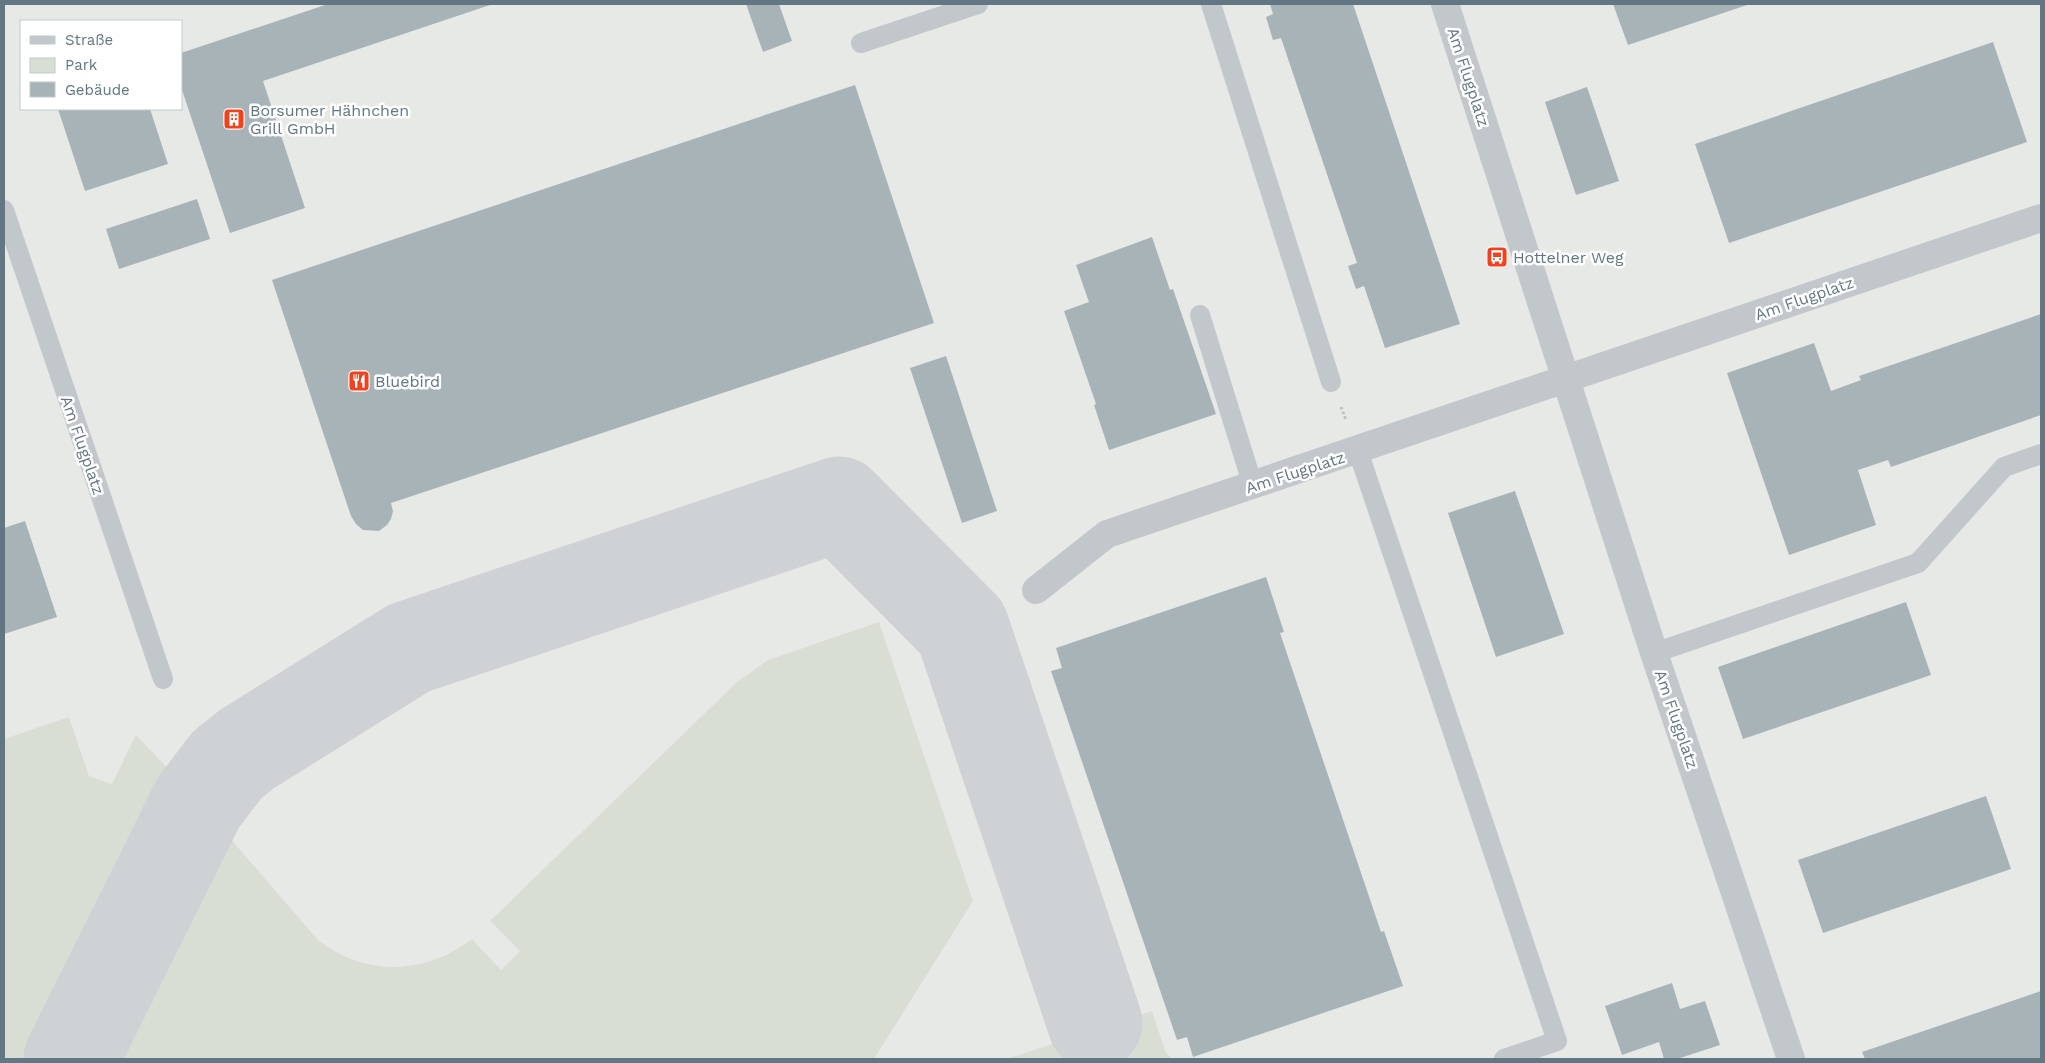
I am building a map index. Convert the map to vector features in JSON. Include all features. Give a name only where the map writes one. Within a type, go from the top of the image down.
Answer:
[{"type":"street","name":"Am Flugplatz","points":[[1445,4],[1654,653],[1791,1059]]},
{"type":"street","name":"Am Flugplatz","points":[[1036,590],[1107,534],[1358,451],[1567,378],[2041,218]]},
{"type":"lane","points":[[861,43],[978,4]]},
{"type":"lane","points":[[1210,4],[1331,382]]},
{"type":"lane","name":"Am Flugplatz","points":[[4,210],[12,263],[163,679]]},
{"type":"lane","points":[[1200,315],[1253,486]]},
{"type":"lane","points":[[1358,451],[1556,1041],[1504,1059]]},
{"type":"lane","points":[[1654,653],[1918,563],[2004,467],[2041,454]]},
{"type":"path","points":[[1331,382],[1358,451]]},
{"type":"shaded area","points":[[4,4],[2041,4],[2041,1059],[4,1059]]},
{"type":"green space","points":[[879,622],[973,901],[874,1059],[97,1059],[215,821],[318,940],[336,952],[355,961],[395,967],[435,960],[454,951],[472,939],[501,970],[520,951],[490,921],[737,682],[768,660]]},
{"type":"green space","points":[[69,717],[89,776],[112,784],[136,735],[177,778],[179,787],[46,1059],[4,1059],[4,739]]},
{"type":"green space","points":[[1152,1011],[1166,1053],[1173,1059],[1007,1059]]},
{"type":"building","name":"Borsumer Hähnchen Grill GmbH","points":[[328,4],[493,4],[263,81],[305,208],[230,233],[182,90],[182,53]]},
{"type":"building","points":[[746,4],[779,4],[792,41],[763,52]]},
{"type":"building","points":[[1270,4],[1353,4],[1460,324],[1385,348],[1364,286],[1356,289],[1348,266],[1357,263],[1281,38],[1273,40],[1266,17],[1273,14]]},
{"type":"building","points":[[1613,4],[1750,4],[1628,45]]},
{"type":"building","points":[[1993,42],[2027,142],[1729,243],[1695,144]]},
{"type":"building","points":[[855,85],[934,323],[391,503],[393,511],[391,519],[379,531],[363,530],[356,524],[351,516],[272,280]]},
{"type":"building","points":[[1587,87],[1619,181],[1576,195],[1545,102]]},
{"type":"building","points":[[58,110],[150,110],[168,164],[85,191]]},
{"type":"building","points":[[197,199],[210,239],[119,269],[106,229]]},
{"type":"building","points":[[1152,237],[1170,290],[1173,289],[1216,414],[1109,450],[1094,405],[1096,404],[1064,311],[1089,302],[1076,265]]},
{"type":"building","points":[[2041,314],[2041,415],[1891,467],[1888,460],[1858,470],[1876,525],[1789,555],[1727,373],[1814,343],[1831,391],[1861,380],[1859,376]]},
{"type":"building","points":[[946,356],[997,511],[962,523],[910,368]]},
{"type":"building","points":[[1515,491],[1564,634],[1496,657],[1448,513]]},
{"type":"building","points":[[25,521],[57,617],[4,634],[4,528]]},
{"type":"building","points":[[1266,577],[1284,632],[1280,633],[1381,932],[1384,931],[1403,986],[1193,1057],[1187,1037],[1177,1040],[1051,671],[1062,668],[1056,648]]},
{"type":"building","points":[[1906,602],[1931,675],[1743,739],[1718,667]]},
{"type":"building","points":[[1986,796],[2011,869],[1823,933],[1798,860]]},
{"type":"building","points":[[1672,983],[1680,1009],[1705,1001],[1720,1045],[1677,1059],[1664,1059],[1659,1042],[1622,1055],[1605,1006]]},
{"type":"building","points":[[2041,991],[2041,1059],[1865,1059],[1862,1052]]},
{"type":"taxiway","points":[[71,1059],[198,803],[227,765],[247,749],[409,648],[839,504],[962,628],[1095,1023]]},
{"type":"place","name":"Borsumer Hähnchen Grill GmbH","points":[[234,119]]},
{"type":"place","name":"Hottelner Weg","points":[[1497,257]]},
{"type":"place","name":"Bluebird","points":[[359,381]]}]
